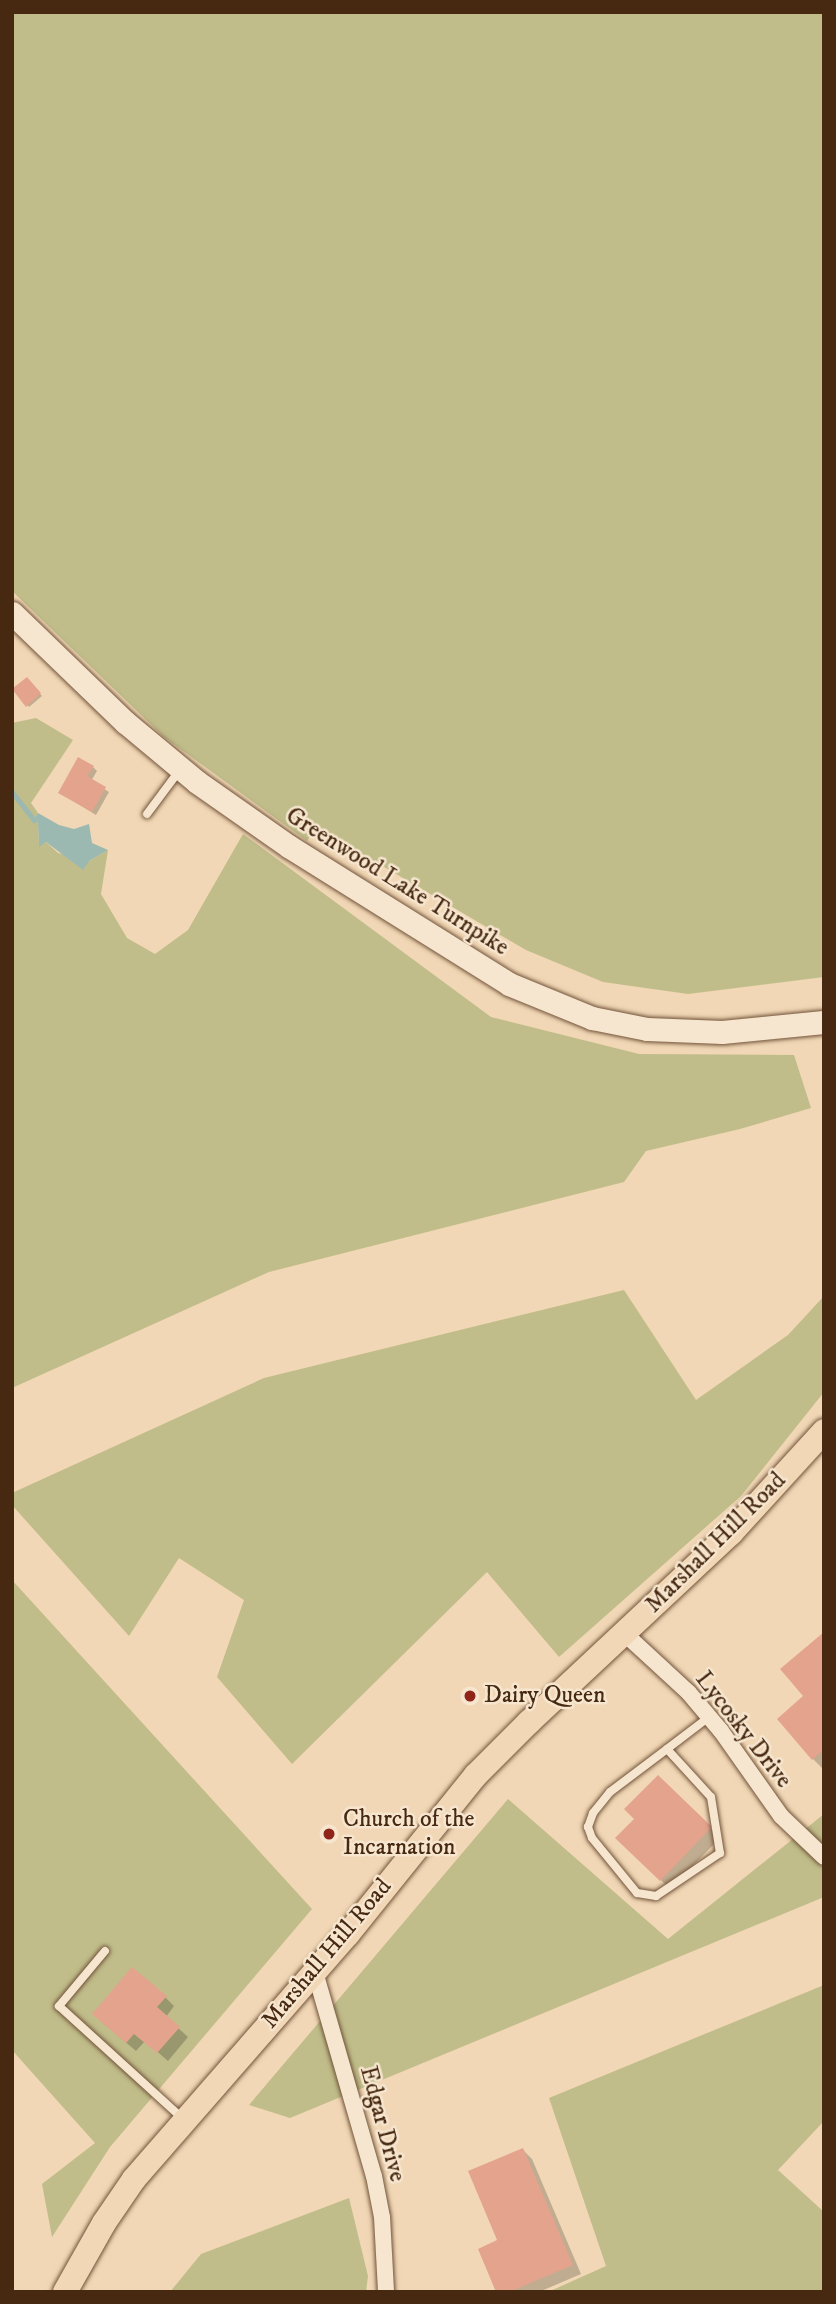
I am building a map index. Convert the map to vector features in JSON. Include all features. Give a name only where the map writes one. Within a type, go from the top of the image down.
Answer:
[{"type":"main road","name":"Greenwood Lake Turnpike","points":[[12,613],[125,722],[180,768],[290,847],[509,984],[566,1009],[618,1024],[687,1032],[776,1029],[824,1022]]},
{"type":"main road","name":"Marshall Hill Road","points":[[65,2292],[104,2223],[134,2179],[315,1972],[476,1775],[731,1533],[824,1431]]},
{"type":"street","name":"Lycosky Drive","points":[[624,1633],[657,1661],[709,1717],[781,1816],[824,1857]]},
{"type":"street","name":"Edgar Drive","points":[[315,1972],[374,2176],[384,2230],[386,2292]]},
{"type":"lane","points":[[146,814],[180,768]]},
{"type":"lane","points":[[667,1749],[711,1797],[720,1853],[656,1896],[637,1893],[592,1838],[587,1827],[593,1814],[610,1792],[709,1717]]},
{"type":"lane","points":[[105,1951],[59,2006],[184,2120]]},
{"type":"shaded area","points":[[12,12],[824,12],[824,977],[688,994],[603,982],[526,950],[333,837],[315,830],[307,841],[164,737],[12,591]]},
{"type":"shaded area","points":[[36,718],[73,740],[31,803],[38,813],[34,820],[38,823],[39,846],[46,842],[58,853],[89,861],[108,850],[101,894],[127,938],[155,954],[188,930],[243,834],[491,1017],[639,1054],[794,1055],[811,1108],[740,1129],[646,1151],[624,1182],[269,1272],[12,1388],[12,723]]},
{"type":"shaded area","points":[[624,1290],[696,1400],[788,1335],[824,1296],[824,1392],[741,1496],[559,1657],[487,1572],[292,1764],[217,1677],[244,1600],[179,1558],[129,1636],[12,1505],[12,1493],[264,1378]]},
{"type":"shaded area","points":[[12,1580],[312,1909],[110,2147],[52,2237],[42,2184],[95,2143],[12,2050]]},
{"type":"shaded area","points":[[508,1799],[668,1939],[824,1814],[824,1897],[290,2118],[249,2105]]},
{"type":"shaded area","points":[[824,1985],[824,2121],[778,2170],[824,2212],[824,2292],[548,2292],[606,2266],[549,2098]]},
{"type":"shaded area","points":[[349,2198],[368,2276],[366,2292],[170,2292],[201,2254]]},
{"type":"water","points":[[38,813],[59,825],[74,829],[89,824],[92,843],[108,850],[89,861],[83,870],[46,842],[39,847],[38,823],[34,820]]},
{"type":"building","points":[[27,677],[41,693],[26,707],[12,689]]},
{"type":"building","points":[[78,757],[94,766],[87,776],[106,787],[92,812],[58,793]]},
{"type":"building","points":[[824,1632],[824,1749],[812,1760],[777,1719],[803,1696],[780,1669]]},
{"type":"building","points":[[658,1775],[712,1827],[660,1881],[615,1838],[634,1819],[624,1809]]},
{"type":"building","points":[[132,1967],[167,1996],[157,2007],[180,2027],[157,2053],[134,2034],[126,2043],[92,2014]]},
{"type":"building","points":[[523,2148],[573,2265],[509,2292],[496,2292],[478,2249],[497,2240],[468,2171]]},
{"type":"waterway","points":[[12,792],[34,820]]},
{"type":"place","name":"Dairy Queen","points":[[470,1696]]},
{"type":"place","name":"Church of the Incarnation","points":[[329,1834]]}]
